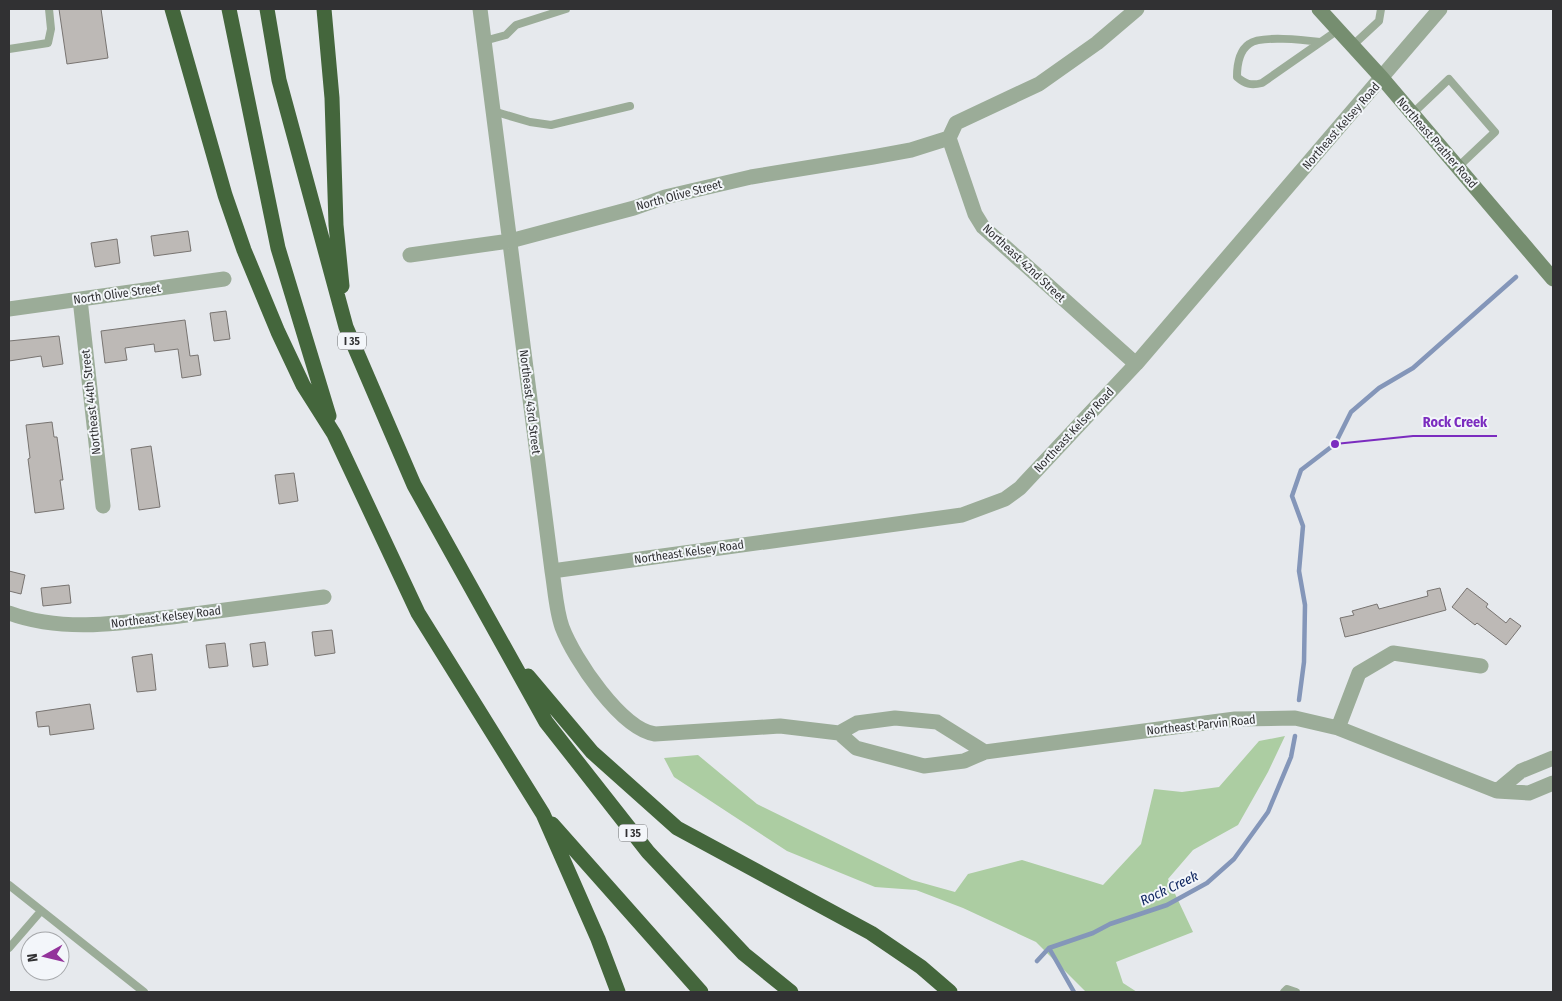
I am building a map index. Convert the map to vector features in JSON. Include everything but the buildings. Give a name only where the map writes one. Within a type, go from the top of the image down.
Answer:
[{"type":"highway","points":[[172,9],[225,195],[244,250],[278,332],[303,385],[334,434],[418,612],[542,814],[598,939],[618,992]]},
{"type":"highway","points":[[229,9],[278,248],[334,434]]},
{"type":"highway","name":"I 35","points":[[268,9],[279,80],[346,328],[414,486],[546,722],[648,852],[744,954],[791,992]]},
{"type":"highway","points":[[324,9],[332,98],[336,224],[346,328]]},
{"type":"highway","points":[[505,648],[592,752],[677,828],[871,933],[921,967],[950,992]]},
{"type":"highway","points":[[542,814],[701,992]]},
{"type":"main road","name":"Northeast Prather Road","points":[[1318,9],[1382,78],[1553,279]]},
{"type":"street","name":"Northeast 43rd Street","points":[[480,9],[552,571],[562,627],[584,668],[601,692],[630,722],[645,733],[677,734],[780,726],[839,733]]},
{"type":"street","points":[[949,138],[956,122],[1040,84],[1097,43],[1137,9]]},
{"type":"street","name":"Northeast Kelsey Road","points":[[552,571],[962,515],[1005,499],[1020,488],[1136,364],[1440,9]]},
{"type":"street","name":"North Olive Street","points":[[410,255],[510,241],[634,208],[665,197],[751,177],[873,158],[911,150],[949,138]]},
{"type":"street","name":"Northeast 42nd Street","points":[[949,138],[975,214],[982,227],[1136,364]]},
{"type":"street","name":"North Olive Street","points":[[9,309],[224,279]]},
{"type":"street","name":"Northeast 44th Street","points":[[80,299],[103,506]]},
{"type":"street","name":"Northeast Kelsey Road","points":[[9,613],[26,619],[54,624],[82,625],[120,623],[324,597]]},
{"type":"street","points":[[1338,728],[1359,673],[1393,653],[1481,666]]},
{"type":"street","points":[[839,733],[857,723],[895,718],[937,722],[985,752]]},
{"type":"street","name":"Northeast Parvin Road","points":[[839,733],[856,748],[924,766],[964,761],[985,752],[1235,719],[1295,718],[1338,728],[1497,791],[1530,793],[1553,783]]},
{"type":"street","points":[[1497,791],[1522,771],[1553,758]]},
{"type":"lane","points":[[9,49],[48,43],[51,29],[49,9]]},
{"type":"lane","points":[[484,41],[506,34],[516,25],[566,9]]},
{"type":"lane","points":[[1352,46],[1379,21],[1381,9]]},
{"type":"lane","points":[[1320,42],[1260,40],[1250,43],[1244,50],[1238,65],[1237,76],[1244,83],[1254,85],[1262,83],[1338,30]]},
{"type":"lane","points":[[1412,114],[1449,79],[1495,132],[1458,167]]},
{"type":"lane","points":[[493,111],[530,122],[551,125],[630,106]]},
{"type":"lane","points":[[9,885],[144,992]]},
{"type":"lane","points":[[9,948],[41,911]]},
{"type":"lane","points":[[1284,992],[1287,989],[1296,992]]},
{"type":"green space","points":[[1285,736],[1268,772],[1238,825],[1193,850],[1168,879],[1193,932],[1116,962],[1123,983],[1137,992],[1086,992],[1036,942],[963,908],[916,890],[875,887],[787,851],[674,777],[664,758],[698,755],[757,804],[912,880],[955,892],[968,874],[1022,860],[1103,885],[1141,844],[1154,789],[1182,792],[1219,787],[1259,741]]},
{"type":"waterway","name":"Rock Creek","points":[[1299,700],[1304,662],[1305,605],[1299,571],[1303,526],[1292,496],[1301,470],[1335,444],[1351,412],[1379,388],[1413,368],[1516,277]]},
{"type":"waterway","name":"Rock Creek","points":[[1037,961],[1049,948],[1093,933],[1110,924],[1167,905],[1207,883],[1234,859],[1268,812],[1291,757],[1295,736]]},
{"type":"waterway","points":[[1049,948],[1074,992]]},
{"type":"place","name":"Rock Creek","points":[[1335,444]]}]
